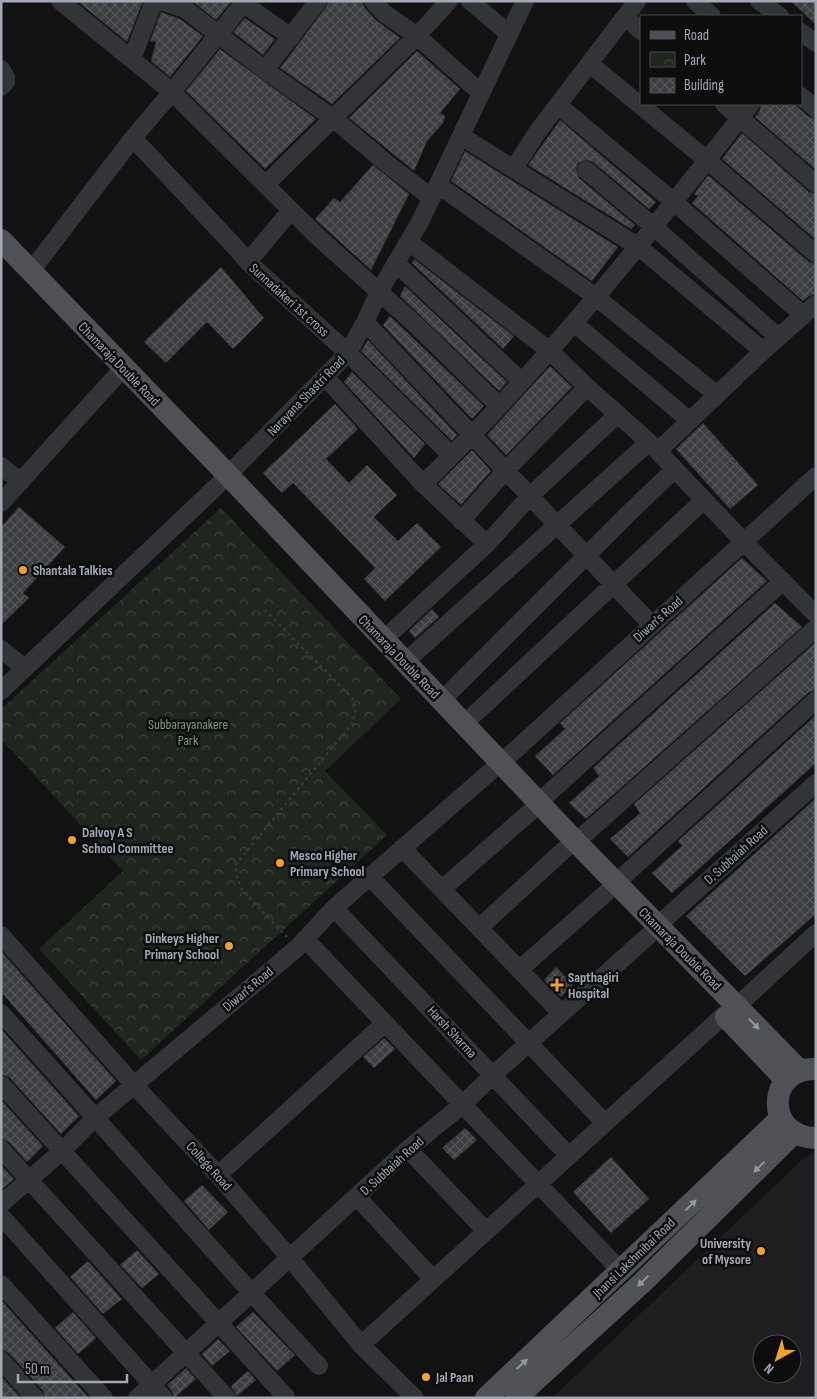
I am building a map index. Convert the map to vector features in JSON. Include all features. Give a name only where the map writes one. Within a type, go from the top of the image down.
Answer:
[{"type":"main road","name":"Chamaraja Double Road","points":[[1,240],[224,480],[652,931],[730,1010],[801,1073]]},
{"type":"main road","name":"Chamaraja Double Road","points":[[1,256],[116,376],[224,480],[405,662],[464,724],[496,767]]},
{"type":"main road","points":[[797,1130],[778,1109],[778,1098],[781,1089],[801,1073]]},
{"type":"main road","name":"Jhansi Lakshmibai Road","points":[[486,1398],[621,1271],[797,1130]]},
{"type":"main road","name":"Jhansi Lakshmibai Road","points":[[516,1398],[643,1282],[797,1130]]},
{"type":"street","points":[[60,1],[172,92],[318,237],[415,324],[499,406]]},
{"type":"street","points":[[132,59],[154,1]]},
{"type":"street","points":[[162,1],[185,9],[265,70],[334,119],[391,167],[435,192],[596,297],[717,395]]},
{"type":"street","points":[[373,1],[384,13],[417,36],[481,93]]},
{"type":"street","points":[[266,184],[417,36],[448,1]]},
{"type":"street","points":[[470,1],[510,34]]},
{"type":"street","name":"Narayana Shastri Road","points":[[1,691],[224,480],[348,354],[435,192],[525,1]]},
{"type":"street","points":[[514,168],[558,105],[638,1]]},
{"type":"street","points":[[695,1],[711,15]]},
{"type":"street","points":[[759,1],[779,15]]},
{"type":"street","points":[[31,271],[133,138],[243,2],[291,37]]},
{"type":"street","points":[[265,70],[291,37],[313,3]]},
{"type":"street","points":[[625,17],[640,30]]},
{"type":"street","points":[[590,64],[707,160],[816,254]]},
{"type":"street","points":[[1,69],[6,76],[6,82],[1,87]]},
{"type":"street","points":[[802,97],[816,109]]},
{"type":"street","points":[[405,662],[557,525],[654,446],[690,421],[809,310],[674,202],[558,105]]},
{"type":"street","points":[[725,105],[816,184]]},
{"type":"street","points":[[423,484],[452,456],[550,351],[639,247],[750,105]]},
{"type":"street","points":[[461,136],[639,247],[763,351]]},
{"type":"street","name":"Sunnadakeri 1st cross","points":[[133,138],[248,262],[348,354],[452,456]]},
{"type":"street","points":[[586,170],[654,227],[778,337]]},
{"type":"street","points":[[248,262],[292,210]]},
{"type":"street","points":[[409,242],[550,351],[587,387],[654,446],[743,542],[816,615]]},
{"type":"street","points":[[397,264],[522,382]]},
{"type":"street","points":[[366,322],[652,625]]},
{"type":"street","points":[[574,323],[690,421]]},
{"type":"street","points":[[1,503],[116,376]]},
{"type":"street","points":[[325,378],[423,484],[487,544]]},
{"type":"street","points":[[461,521],[506,470],[587,387]]},
{"type":"street","points":[[383,640],[487,544],[530,496],[618,414]]},
{"type":"street","points":[[1,466],[21,482]]},
{"type":"street","points":[[442,701],[586,555],[675,469]]},
{"type":"street","name":"Diwan's Road","points":[[1,1204],[62,1151],[96,1117],[301,943],[334,908],[496,767],[816,476]]},
{"type":"street","points":[[464,724],[704,500]]},
{"type":"street","points":[[442,889],[783,581]]},
{"type":"street","points":[[479,928],[816,628]]},
{"type":"street","points":[[1,649],[25,668]]},
{"type":"street","points":[[519,970],[816,700]]},
{"type":"street","name":"D. Subbaiah Road","points":[[137,1398],[408,1149],[462,1105],[816,783]]},
{"type":"street","points":[[402,848],[561,1013]]},
{"type":"street","points":[[370,877],[604,1124]]},
{"type":"street","name":"Harsh Sharma","points":[[334,908],[569,1156]]},
{"type":"street","points":[[361,1345],[816,933]]},
{"type":"street","name":"College Road","points":[[1,935],[134,1085],[218,1175],[290,1258],[361,1345],[415,1398]]},
{"type":"street","points":[[301,943],[385,1023],[621,1271]]},
{"type":"street","points":[[1,1013],[96,1117],[250,1294],[319,1366]]},
{"type":"street","points":[[218,1175],[385,1023]]},
{"type":"street","points":[[1,1084],[286,1397]]},
{"type":"street","points":[[1,1149],[227,1398]]},
{"type":"street","points":[[408,1149],[486,1231]]},
{"type":"street","points":[[357,1197],[433,1279]]},
{"type":"street","points":[[1,1216],[164,1398]]},
{"type":"street","points":[[1,1284],[104,1398]]},
{"type":"street","points":[[1,1360],[35,1398]]},
{"type":"path","points":[[265,610],[352,698],[356,708],[352,724],[236,864],[236,874],[242,890],[301,943]]},
{"type":"shaded area","name":"University of Mysore","points":[[816,1151],[816,1398],[552,1398],[804,1158]]},
{"type":"green space","name":"Subbarayanakere Park","points":[[221,508],[401,699],[325,771],[387,835],[141,1060],[39,949],[123,871],[1,739],[1,709]]},
{"type":"building","points":[[77,1],[143,1],[127,42]]},
{"type":"building","points":[[192,1],[230,1],[230,3],[216,20]]},
{"type":"building","points":[[328,1],[362,1],[365,8],[376,20],[400,38],[332,104],[280,68],[326,7]]},
{"type":"building","points":[[791,1],[816,1],[816,25]]},
{"type":"building","points":[[161,12],[180,19],[203,36],[170,77],[151,61],[156,42],[150,41]]},
{"type":"building","points":[[245,18],[275,39],[263,55],[233,32]]},
{"type":"building","points":[[220,49],[316,119],[265,169],[186,91]]},
{"type":"building","points":[[417,51],[460,89],[440,113],[445,116],[443,123],[427,141],[414,171],[349,118]]},
{"type":"building","points":[[761,105],[795,105],[809,117],[816,119],[816,170],[755,117]]},
{"type":"building","points":[[560,120],[656,202],[649,209],[593,162],[587,160],[578,163],[576,169],[579,178],[635,225],[631,229],[528,165]]},
{"type":"building","points":[[742,133],[809,192],[816,194],[816,240],[722,159]]},
{"type":"building","points":[[465,151],[618,247],[592,281],[451,181]]},
{"type":"building","points":[[373,165],[409,194],[371,270],[315,219],[334,198],[340,202]]},
{"type":"building","points":[[708,175],[809,262],[816,264],[816,294],[809,296],[803,301],[692,203],[698,196],[694,194]]},
{"type":"building","points":[[414,259],[514,336],[503,349],[412,263]]},
{"type":"building","points":[[221,267],[264,318],[233,349],[207,322],[166,363],[144,342]]},
{"type":"building","points":[[405,286],[507,382],[499,391],[400,296]]},
{"type":"building","points":[[390,316],[484,406],[472,419],[383,325]]},
{"type":"building","points":[[368,340],[457,435],[452,441],[361,351]]},
{"type":"building","points":[[550,366],[572,387],[506,455],[487,435]]},
{"type":"building","points":[[352,372],[425,444],[414,458],[344,382]]},
{"type":"building","points":[[335,404],[358,429],[326,459],[349,483],[367,465],[397,495],[374,517],[398,541],[417,523],[441,547],[385,601],[364,579],[375,568],[293,483],[282,493],[263,473]]},
{"type":"building","points":[[703,423],[758,485],[730,509],[676,449]]},
{"type":"building","points":[[472,450],[491,471],[461,505],[438,484]]},
{"type":"building","name":"Shantala Talkies","points":[[19,507],[65,547],[23,593],[29,598],[1,625],[1,527]]},
{"type":"building","points":[[742,558],[767,581],[553,775],[535,756],[565,729],[560,723]]},
{"type":"building","points":[[775,603],[802,627],[586,819],[569,803],[599,776],[593,768]]},
{"type":"building","points":[[432,609],[439,617],[415,638],[409,631]]},
{"type":"building","points":[[816,642],[816,690],[809,692],[628,857],[610,839],[640,813],[634,804]]},
{"type":"building","points":[[816,715],[816,763],[672,893],[652,873],[682,846],[678,841]]},
{"type":"building","points":[[816,798],[816,914],[745,976],[686,916]]},
{"type":"building","points":[[1,951],[116,1081],[96,1100],[1,992]]},
{"type":"building","points":[[556,967],[573,985],[561,997],[544,980]]},
{"type":"building","points":[[1,1029],[79,1116],[61,1134],[9,1077],[1,1074]]},
{"type":"building","points":[[384,1038],[395,1049],[374,1068],[363,1057]]},
{"type":"building","points":[[1,1100],[43,1146],[27,1162],[9,1142],[1,1139]]},
{"type":"building","points":[[465,1128],[477,1140],[454,1160],[442,1148]]},
{"type":"building","points":[[611,1157],[649,1199],[611,1233],[573,1192]]},
{"type":"building","points":[[1,1165],[14,1179],[1,1190]]},
{"type":"building","points":[[202,1185],[228,1212],[209,1230],[184,1201]]},
{"type":"building","points":[[137,1250],[159,1274],[142,1288],[120,1265]]},
{"type":"building","points":[[88,1261],[122,1299],[103,1314],[70,1277]]},
{"type":"building","points":[[1,1300],[89,1398],[45,1398],[43,1391],[9,1353],[1,1350]]},
{"type":"building","points":[[73,1312],[96,1338],[78,1354],[55,1328]]},
{"type":"building","points":[[253,1312],[295,1355],[277,1371],[236,1327]]},
{"type":"building","points":[[218,1339],[230,1351],[212,1366],[202,1354]]},
{"type":"building","points":[[186,1368],[196,1379],[174,1398],[172,1391],[167,1385]]},
{"type":"building","points":[[248,1371],[256,1380],[237,1396],[231,1386]]},
{"type":"building","points":[[1,1376],[21,1398],[1,1398]]},
{"type":"place","name":"Shantala Talkies","points":[[23,570]]},
{"type":"place","name":"Dalvoy A S School Committee","points":[[72,840]]},
{"type":"place","name":"Mesco Higher Primary School","points":[[280,863]]},
{"type":"place","name":"Dinkeys Higher Primary School","points":[[229,946]]},
{"type":"place","name":"Sapthagiri Hospital","points":[[557,985]]},
{"type":"place","name":"University of Mysore","points":[[761,1251]]},
{"type":"place","name":"Jal Paan","points":[[426,1377]]}]
